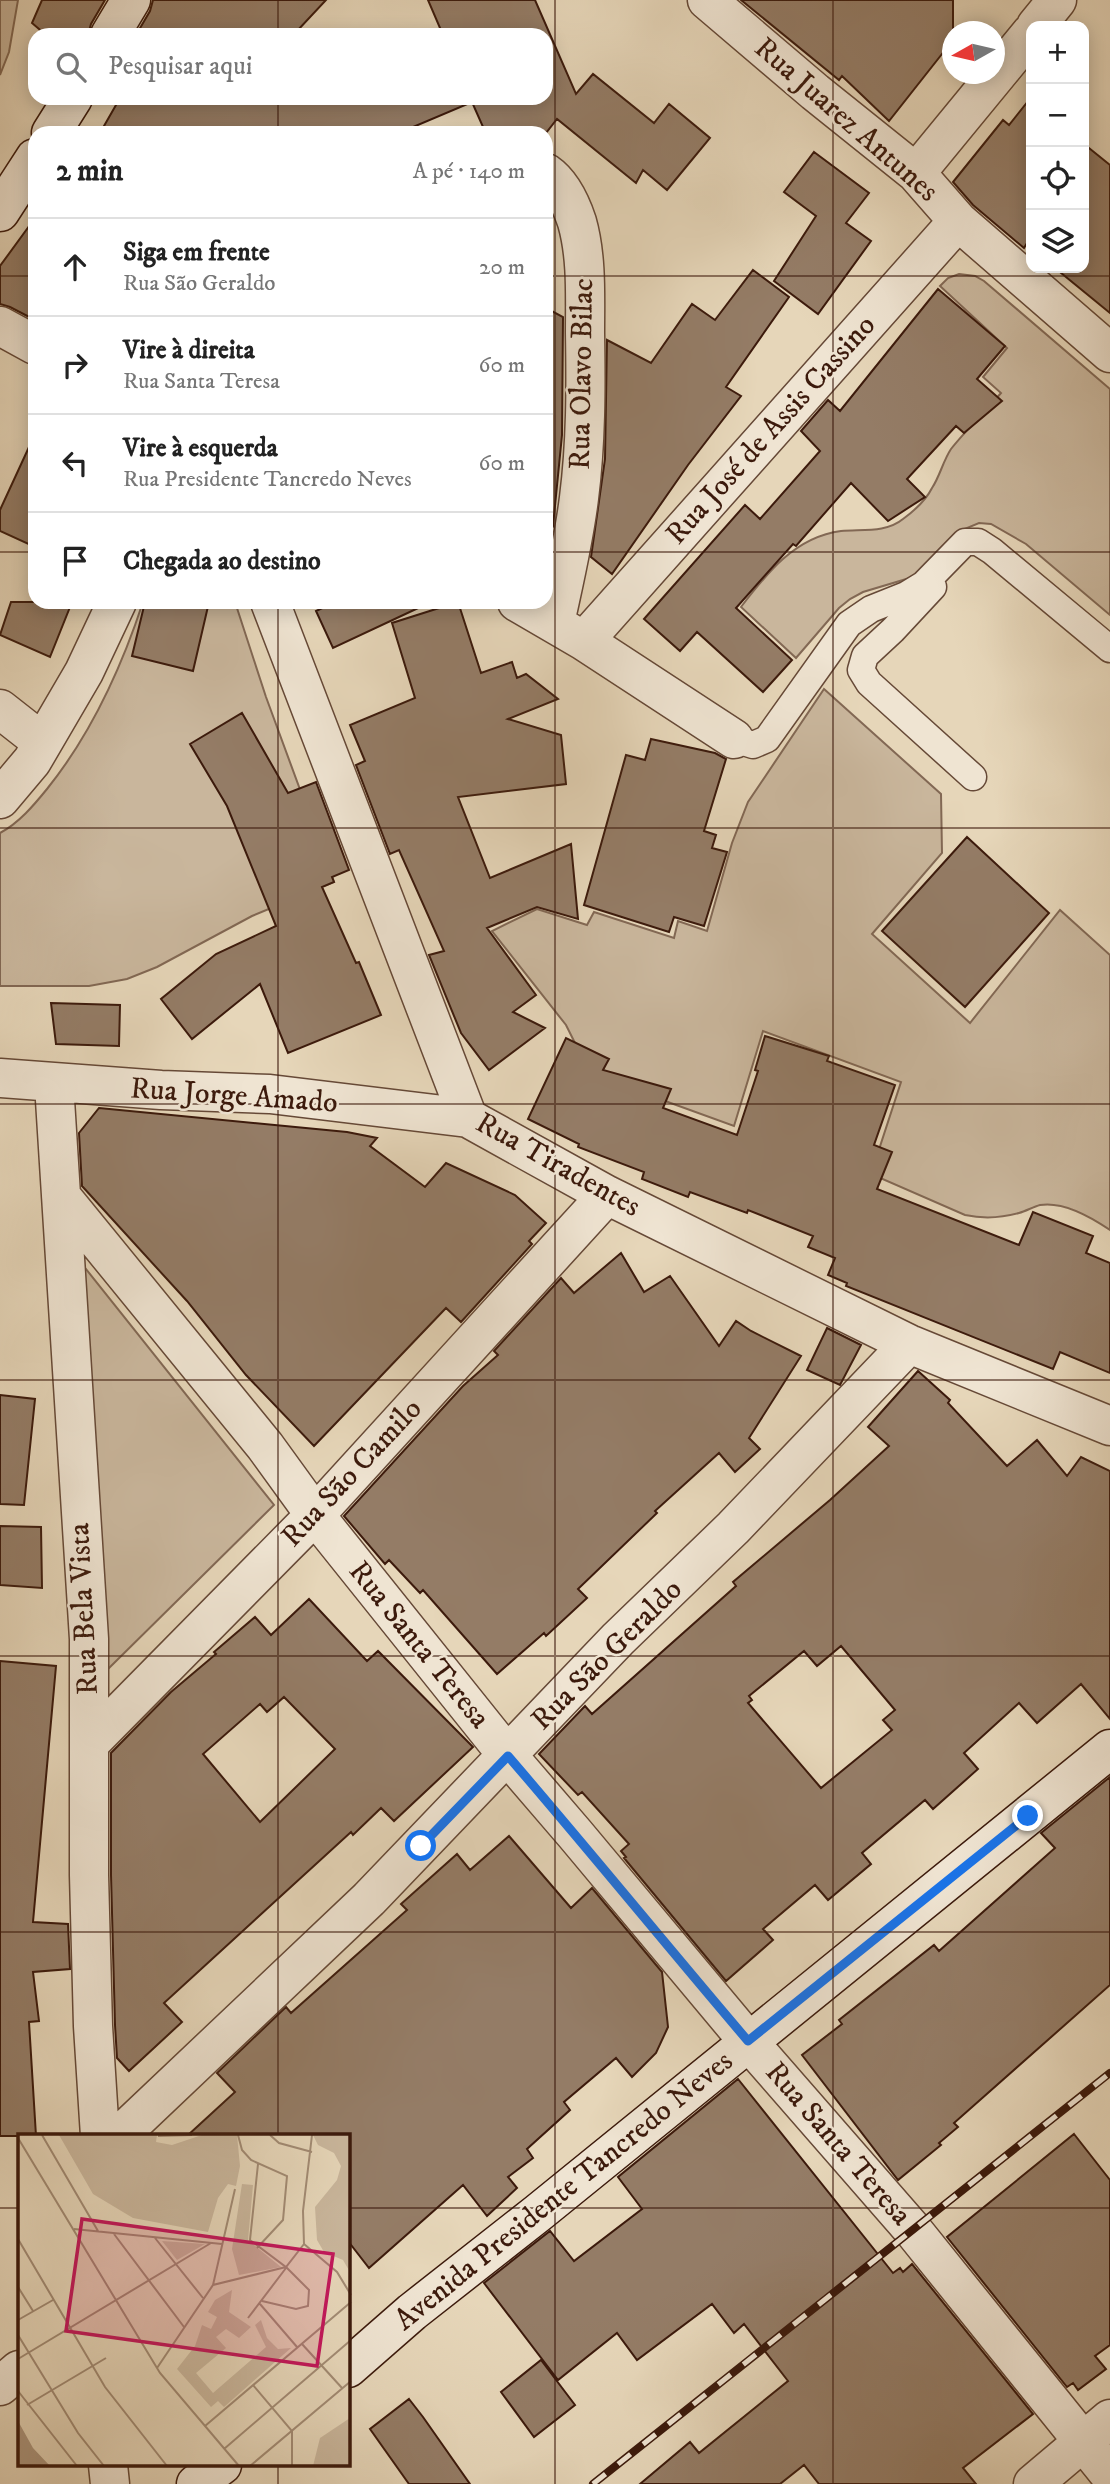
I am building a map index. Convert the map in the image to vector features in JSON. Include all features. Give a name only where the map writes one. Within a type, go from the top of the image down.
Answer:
[{"type":"street","points":[[114,28],[131,0]]},
{"type":"street","name":"Rua Juarez Antunes","points":[[707,0],[916,173],[958,221],[1110,353]]},
{"type":"street","points":[[1040,21],[1057,0]]},
{"type":"street","points":[[916,173],[1026,39]]},
{"type":"street","points":[[55,126],[69,105]]},
{"type":"street","points":[[0,212],[28,169]]},
{"type":"street","name":"Rua Olavo Bilac","points":[[553,179],[568,201],[578,225],[585,306],[586,434],[569,632]]},
{"type":"street","name":"Rua José de Assis Cassino","points":[[569,632],[958,221]]},
{"type":"street","points":[[0,326],[28,341]]},
{"type":"street","points":[[0,799],[32,761],[84,671],[114,609]]},
{"type":"street","name":"Rua Tiradentes","points":[[273,609],[468,1118],[607,1195],[909,1344],[1110,1426]]},
{"type":"street","points":[[529,609],[734,739]]},
{"type":"street","points":[[0,709],[42,743]]},
{"type":"street","name":"Rua Jorge Amado","points":[[0,1078],[54,1084],[270,1094],[468,1118]]},
{"type":"street","name":"Rua Bela Vista","points":[[54,1084],[89,1639],[93,2026],[100,2134]]},
{"type":"street","name":"Rua São Camilo","points":[[89,1744],[315,1515],[607,1195]]},
{"type":"street","name":"Rua Santa Teresa","points":[[61,1196],[265,1446],[315,1515],[508,1756],[657,1935],[912,2229],[1096,2430],[1110,2474]]},
{"type":"street","name":"Rua São Geraldo","points":[[121,2134],[369,1899],[618,1639],[733,1528],[909,1344]]},
{"type":"street","name":"Avenida Presidente Tancredo Neves","points":[[350,2366],[412,2312],[1110,1749]]},
{"type":"street","points":[[0,2386],[18,2371]]},
{"type":"street","points":[[1033,2484],[1096,2430]]},
{"type":"street","points":[[108,2466],[110,2484]]},
{"type":"street","points":[[196,2484],[221,2466]]},
{"type":"lane","points":[[734,739],[754,745],[766,739],[849,624],[861,614],[924,584],[965,542],[982,544],[1110,649]]},
{"type":"lane","points":[[958,549],[935,584],[901,622],[865,656],[861,667],[863,677],[973,777]]},
{"type":"shaded area","points":[[0,0],[18,0],[9,52],[0,75]]},
{"type":"shaded area","points":[[959,274],[975,276],[984,281],[1110,389],[1110,615],[1026,544],[991,524],[979,523],[962,530],[913,577],[863,592],[850,599],[796,658],[741,607],[751,594],[783,558],[810,541],[841,531],[874,530],[889,526],[907,516],[929,492],[951,449],[1001,393],[983,377],[1007,348],[940,286],[948,278]]},
{"type":"shaded area","points":[[140,609],[237,609],[266,697],[334,882],[252,916],[157,967],[127,979],[89,986],[0,986],[0,833],[14,824],[31,807],[63,768],[104,700]]},
{"type":"shaded area","points":[[824,689],[941,794],[942,853],[872,934],[970,1023],[1060,910],[1110,955],[1110,1230],[1077,1211],[1049,1204],[999,1217],[965,1215],[871,1174],[901,1082],[763,1031],[734,1126],[610,1081],[582,1057],[566,1025],[492,931],[537,909],[587,925],[594,912],[674,938],[678,921],[707,931],[732,843],[748,802]]},
{"type":"shaded area","points":[[74,1254],[274,1505],[104,1673]]},
{"type":"building","points":[[42,0],[105,0],[90,28],[38,28],[32,23]]},
{"type":"building","points":[[153,0],[326,0],[300,28],[140,28]]},
{"type":"building","points":[[428,0],[535,0],[547,28],[440,28]]},
{"type":"building","points":[[741,0],[953,0],[953,21],[942,21],[942,54],[889,121],[842,76],[839,80]]},
{"type":"building","points":[[553,41],[576,94],[593,74],[654,123],[669,104],[710,138],[667,190],[643,170],[636,183],[557,119],[552,126],[483,126],[473,105],[553,105]]},
{"type":"building","points":[[1026,104],[1024,248],[973,205],[953,182],[1003,120],[1009,125]]},
{"type":"building","points":[[116,105],[465,105],[415,126],[104,126]]},
{"type":"building","points":[[1089,148],[1110,165],[1110,313],[1061,273],[1089,273]]},
{"type":"building","points":[[814,152],[869,193],[846,223],[871,241],[818,314],[774,281],[816,216],[784,192]]},
{"type":"building","points":[[28,228],[28,316],[0,304],[0,266]]},
{"type":"building","points":[[753,270],[789,297],[726,387],[741,396],[688,465],[612,574],[591,557],[605,459],[607,340],[651,363],[692,304],[715,320]]},
{"type":"building","points":[[938,289],[1005,346],[977,379],[1002,401],[964,433],[956,426],[907,479],[925,497],[888,521],[851,483],[796,546],[793,544],[736,608],[792,660],[763,692],[697,632],[680,651],[644,619],[745,505],[760,519],[820,451],[801,431],[828,400],[840,411]]},
{"type":"building","points":[[553,312],[563,317],[562,435],[553,526]]},
{"type":"building","points":[[28,449],[28,544],[0,531],[0,510]]},
{"type":"building","points":[[11,602],[28,602],[28,609],[69,609],[50,657],[0,635]]},
{"type":"building","points":[[143,609],[207,609],[193,671],[132,656]]},
{"type":"building","points":[[320,609],[416,609],[333,648],[316,611]]},
{"type":"building","points":[[436,609],[460,609],[481,673],[512,662],[517,678],[526,674],[558,699],[508,719],[561,735],[566,784],[458,797],[490,878],[571,844],[578,919],[537,907],[487,928],[536,995],[513,1012],[545,1028],[489,1070],[461,1033],[429,955],[444,951],[399,850],[390,854],[356,765],[365,761],[350,725],[415,698],[392,623]]},
{"type":"building","points":[[242,713],[288,793],[316,782],[349,870],[332,877],[334,882],[322,887],[356,963],[359,962],[381,1015],[288,1053],[260,984],[192,1039],[161,999],[216,954],[276,926],[227,806],[190,744]]},
{"type":"building","points":[[651,739],[715,753],[726,759],[704,831],[716,835],[712,848],[727,852],[704,926],[674,917],[669,932],[584,905],[626,755],[645,760]]},
{"type":"building","points":[[967,837],[1049,913],[965,1007],[882,931]]},
{"type":"building","points":[[51,1003],[120,1005],[119,1046],[56,1044]]},
{"type":"building","points":[[765,1036],[829,1056],[827,1061],[895,1085],[874,1145],[892,1152],[877,1189],[1019,1245],[1033,1212],[1093,1236],[1086,1253],[1110,1263],[1110,1373],[1060,1352],[1053,1369],[846,1286],[847,1283],[828,1275],[835,1258],[808,1247],[813,1236],[748,1210],[747,1213],[690,1192],[688,1197],[642,1179],[644,1172],[578,1147],[579,1144],[528,1119],[566,1038],[609,1059],[603,1070],[671,1089],[663,1108],[737,1135],[758,1071],[755,1070]]},
{"type":"building","points":[[99,1108],[347,1132],[377,1138],[370,1146],[425,1187],[446,1163],[515,1195],[546,1223],[529,1241],[532,1244],[461,1322],[446,1308],[314,1446],[246,1375],[187,1301],[82,1186],[79,1133]]},
{"type":"building","points":[[621,1253],[644,1292],[670,1276],[719,1346],[736,1321],[801,1356],[749,1438],[760,1449],[735,1472],[719,1453],[655,1511],[657,1513],[578,1589],[587,1598],[546,1636],[544,1633],[497,1674],[423,1590],[420,1593],[389,1560],[385,1564],[344,1516],[463,1386],[498,1355],[494,1351],[561,1278],[574,1293]]},
{"type":"building","points":[[827,1328],[861,1345],[840,1385],[807,1370]]},
{"type":"building","points":[[918,1371],[950,1400],[948,1403],[1007,1466],[1037,1440],[1067,1476],[1081,1457],[1110,1471],[1110,1719],[1081,1684],[1037,1723],[1019,1703],[964,1753],[978,1769],[933,1809],[925,1800],[862,1853],[871,1864],[828,1900],[815,1885],[763,1929],[773,1940],[726,1981],[624,1858],[626,1857],[621,1851],[629,1844],[582,1792],[578,1795],[539,1754],[585,1706],[592,1714],[736,1586],[733,1582],[889,1446],[868,1427]],"holes":[[[841,1646],[895,1710],[883,1720],[892,1730],[821,1788],[748,1703],[752,1700],[749,1696],[804,1651],[817,1666]]]},
{"type":"building","points":[[0,1395],[35,1399],[24,1505],[0,1504]]},
{"type":"building","points":[[0,1526],[41,1527],[42,1588],[0,1585]]},
{"type":"building","points":[[309,1599],[367,1661],[378,1651],[473,1747],[394,1821],[381,1808],[353,1835],[351,1832],[164,2003],[182,2022],[129,2071],[117,2058],[115,2025],[111,1753],[171,1692],[255,1617],[271,1635]],"holes":[[[284,1697],[335,1749],[260,1822],[203,1754],[260,1704],[267,1712]]]},
{"type":"building","points":[[0,1661],[56,1666],[33,1922],[68,1924],[70,1969],[33,1972],[39,2021],[29,2022],[36,2134],[0,2136]]},
{"type":"building","points":[[1110,1777],[1110,1985],[954,2123],[958,2127],[939,2143],[941,2145],[898,2180],[802,2055],[842,2024],[839,2020],[934,1945],[939,1951],[1055,1848],[1041,1833]]},
{"type":"building","points":[[509,1836],[571,1908],[592,1888],[662,1972],[668,2027],[656,2053],[632,2077],[616,2058],[564,2102],[570,2110],[527,2149],[533,2158],[508,2177],[517,2188],[487,2216],[463,2185],[369,2268],[350,2244],[350,2134],[189,2134],[235,2092],[217,2073],[286,2007],[291,2013],[407,1910],[401,1904],[457,1854],[470,1870]]},
{"type":"building","points":[[738,2079],[893,2273],[900,2268],[903,2272],[912,2264],[1033,2414],[963,2468],[976,2484],[819,2484],[804,2465],[780,2484],[640,2484],[690,2442],[699,2453],[788,2381],[744,2324],[734,2333],[712,2304],[637,2360],[617,2333],[558,2380],[484,2283],[550,2231],[574,2261],[642,2209],[618,2177]]},
{"type":"building","points":[[1074,2134],[1110,2180],[1110,2345],[1095,2356],[1106,2369],[1078,2390],[1073,2383],[1067,2387],[947,2237]]},
{"type":"building","points":[[541,2360],[575,2405],[534,2437],[501,2392]]},
{"type":"building","points":[[409,2399],[470,2484],[409,2484],[370,2429]]},
{"type":"railway","points":[[593,2484],[1110,2073]]},
{"type":"route","points":[[421,1846],[508,1756],[748,2041],[1028,1816]]}]
